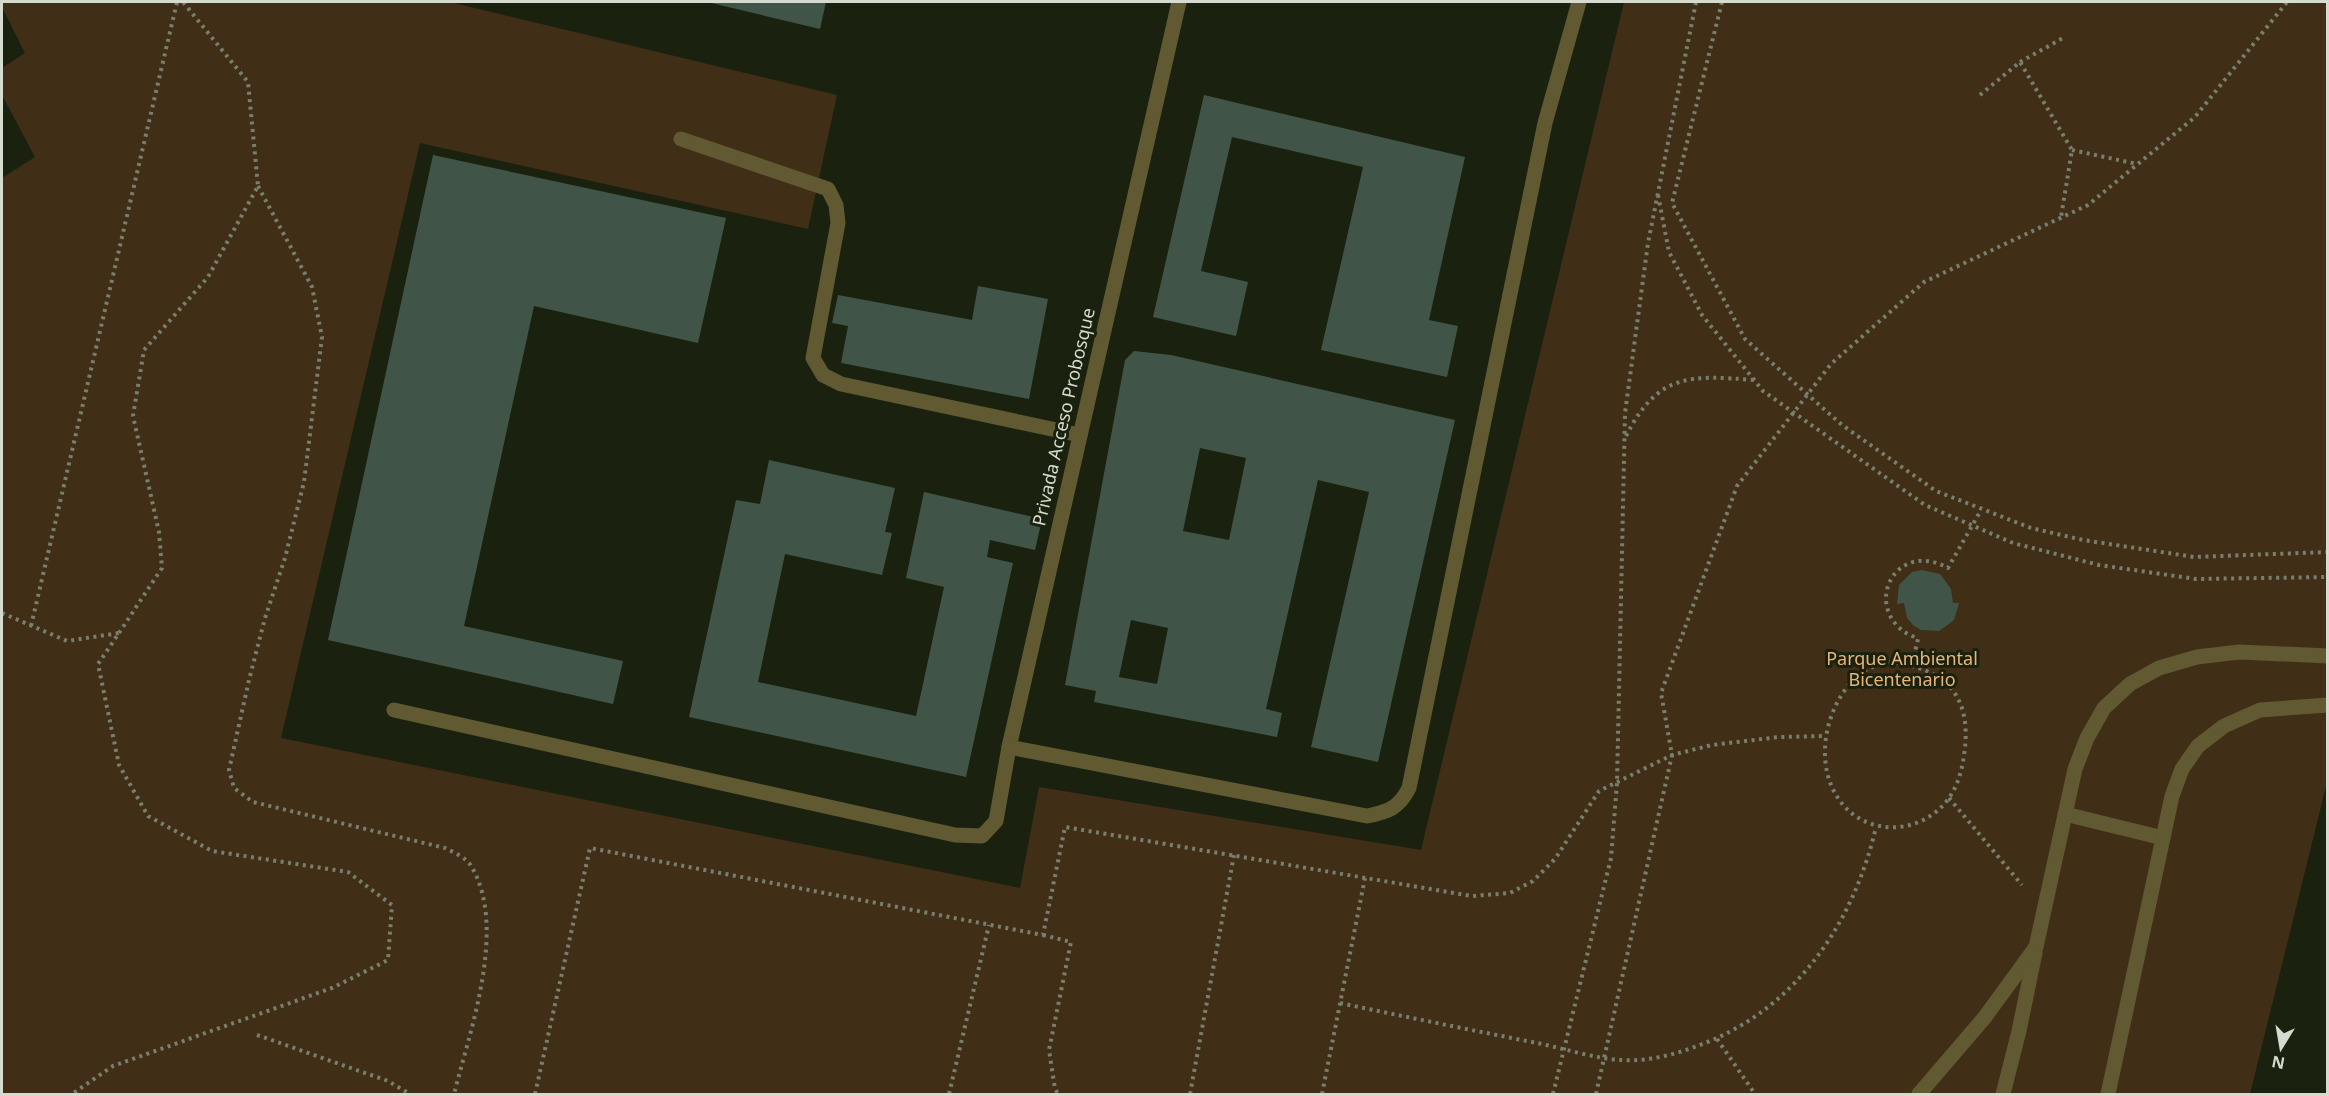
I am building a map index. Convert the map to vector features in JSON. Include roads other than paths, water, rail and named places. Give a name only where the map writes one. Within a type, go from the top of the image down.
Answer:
[{"type":"lane","name":"Privada Acceso Probosque","points":[[394,710],[955,835],[982,836],[996,820],[1009,747],[1179,2]]},
{"type":"lane","points":[[1009,747],[1366,816],[1388,812],[1402,802],[1409,788],[1545,123],[1579,2]]},
{"type":"lane","points":[[681,139],[828,189],[836,205],[838,223],[813,358],[823,375],[841,384],[1080,435]]},
{"type":"lane","points":[[2003,1095],[2019,1031],[2075,769],[2087,738],[2104,708],[2130,684],[2159,668],[2197,657],[2239,652],[2328,656]]},
{"type":"lane","points":[[2108,1095],[2172,796],[2182,769],[2198,746],[2224,726],[2260,710],[2328,705]]},
{"type":"lane","points":[[2065,814],[2163,838]]},
{"type":"lane","points":[[1919,1095],[1985,1017],[2036,947]]},
{"type":"park label","name":"Parque Ambiental Bicentenario","points":[[1902,669]]}]
